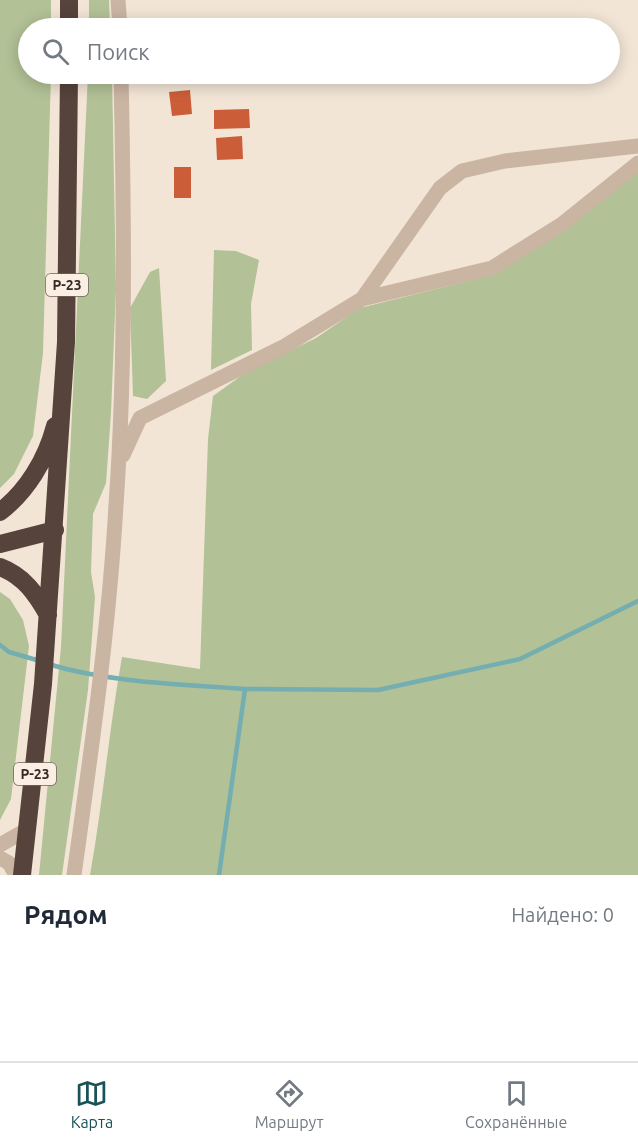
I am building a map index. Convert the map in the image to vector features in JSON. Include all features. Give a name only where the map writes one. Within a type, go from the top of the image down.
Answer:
[{"type":"highway","points":[[69,0],[69,18]]},
{"type":"highway","name":"Р-23","points":[[22,875],[44,673],[55,530],[63,393],[69,200],[69,84]]},
{"type":"highway","points":[[0,512],[12,503],[40,464],[52,437],[63,393]]},
{"type":"highway","points":[[0,544],[55,530]]},
{"type":"highway","points":[[0,567],[21,578],[35,592],[48,615]]},
{"type":"street","points":[[118,0],[119,18]]},
{"type":"street","points":[[74,875],[99,697],[119,463],[125,284],[121,84]]},
{"type":"street","points":[[362,299],[440,188],[462,171],[505,161],[638,146]]},
{"type":"street","points":[[119,463],[140,418],[285,346],[362,299],[492,268],[562,224],[638,163]]},
{"type":"street","points":[[0,845],[28,829]]},
{"type":"street","points":[[0,858],[9,863],[16,875]]},
{"type":"green space","points":[[0,0],[51,0],[51,18],[18,18],[18,84],[51,84],[43,353],[33,436],[14,474],[0,488]]},
{"type":"green space","points":[[89,0],[109,0],[110,18],[89,18]]},
{"type":"green space","points":[[88,84],[112,84],[116,289],[106,483],[93,514],[91,572],[95,597],[88,690],[62,875],[39,875],[61,647]]},
{"type":"green space","points":[[638,170],[638,875],[90,875],[122,657],[200,669],[208,439],[213,396],[245,373],[316,338],[360,308],[496,274]]},
{"type":"green space","points":[[214,250],[236,251],[259,260],[251,304],[252,350],[211,370]]},
{"type":"green space","points":[[159,268],[166,381],[147,399],[133,396],[130,308],[150,272]]},
{"type":"green space","points":[[0,592],[10,599],[23,620],[29,646],[11,799],[0,820]]},
{"type":"building","points":[[190,90],[192,114],[172,116],[169,92]]},
{"type":"building","points":[[249,109],[250,128],[214,129],[214,110]]},
{"type":"building","points":[[242,136],[243,159],[217,160],[216,138]]},
{"type":"building","points":[[174,167],[191,167],[191,198],[174,198]]},
{"type":"waterway","points":[[245,689],[378,690],[520,659],[638,601]]},
{"type":"waterway","points":[[0,645],[9,652],[40,661]]},
{"type":"waterway","points":[[48,664],[121,679],[245,689],[219,875]]}]
